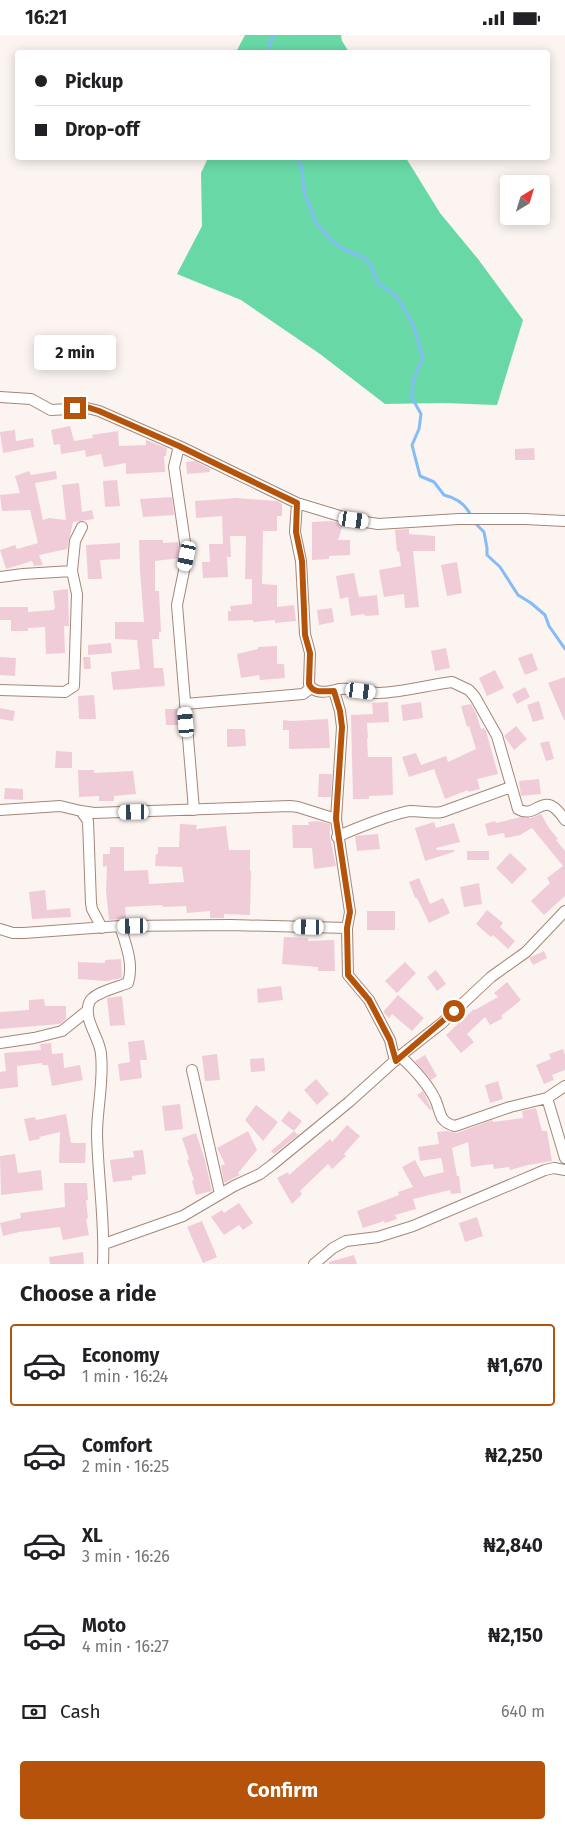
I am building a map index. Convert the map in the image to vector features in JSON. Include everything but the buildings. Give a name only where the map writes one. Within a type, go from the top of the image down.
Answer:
[{"type":"street","points":[[0,397],[30,399],[51,410],[87,407],[179,446],[297,503],[354,520],[378,523],[468,519],[565,521]]},
{"type":"street","points":[[179,446],[174,467],[187,556],[177,605],[194,810]]},
{"type":"street","points":[[297,503],[296,532],[302,561],[305,635],[310,653],[309,684],[311,688],[316,691],[340,689],[377,693],[452,682],[461,685],[475,697],[497,736],[518,809],[522,812],[545,804],[552,804],[558,808],[565,819]]},
{"type":"street","points":[[0,691],[65,692],[74,686],[76,594],[72,571],[75,541],[82,527]]},
{"type":"street","points":[[0,577],[72,571]]},
{"type":"street","points":[[185,704],[302,694],[311,688]]},
{"type":"street","points":[[334,691],[340,711],[342,727],[336,819],[350,912],[347,928],[348,975],[369,1000],[398,1058],[414,1069],[425,1083],[435,1099],[443,1119],[450,1125],[455,1126],[510,1107],[547,1097],[565,1086]]},
{"type":"street","points":[[338,837],[394,815],[411,811],[442,812],[511,787]]},
{"type":"street","points":[[0,810],[60,806],[81,811],[91,817],[290,806],[336,819]]},
{"type":"street","points":[[91,817],[91,903],[92,909],[102,928]]},
{"type":"street","points":[[104,1244],[183,1216],[220,1194],[260,1174],[442,1023],[492,977],[526,952],[565,911]]},
{"type":"street","points":[[0,929],[13,933],[24,933],[120,926],[231,925],[347,928]]},
{"type":"street","points":[[103,1264],[104,1244],[97,1134],[102,1056],[87,1011],[89,1002],[93,997],[128,983],[131,972],[128,949],[120,926]]},
{"type":"street","points":[[0,1043],[34,1038],[62,1031],[87,1011]]},
{"type":"street","points":[[192,1070],[220,1194]]},
{"type":"street","points":[[547,1097],[565,1158]]},
{"type":"street","points":[[314,1264],[333,1248],[346,1241],[378,1237],[413,1226],[545,1169],[554,1167],[565,1170]]},
{"type":"green space","points":[[245,35],[341,35],[342,41],[348,50],[237,50]]},
{"type":"green space","points":[[207,160],[407,160],[440,213],[478,259],[523,320],[497,405],[443,403],[385,404],[320,354],[241,300],[177,274],[202,226],[201,173]]},
{"type":"waterway","points":[[269,50],[269,44],[274,35]]},
{"type":"waterway","points":[[298,160],[302,169],[304,192],[316,223],[332,241],[345,250],[363,257],[370,264],[378,283],[397,297],[413,324],[423,358],[414,379],[411,396],[421,414],[419,429],[412,445],[420,476],[434,482],[444,495],[460,502],[471,516]]},
{"type":"waterway","points":[[474,522],[484,532],[487,555],[500,567],[518,595],[545,615],[549,626],[565,649]]},
{"type":"route","points":[[75,408],[87,407],[99,411],[179,446],[297,503],[295,522],[302,561],[305,635],[310,649],[309,684],[316,691],[334,691],[340,711],[342,727],[336,819],[350,912],[347,928],[348,975],[369,1000],[390,1040],[396,1061],[400,1055],[442,1023],[454,1011]]}]
